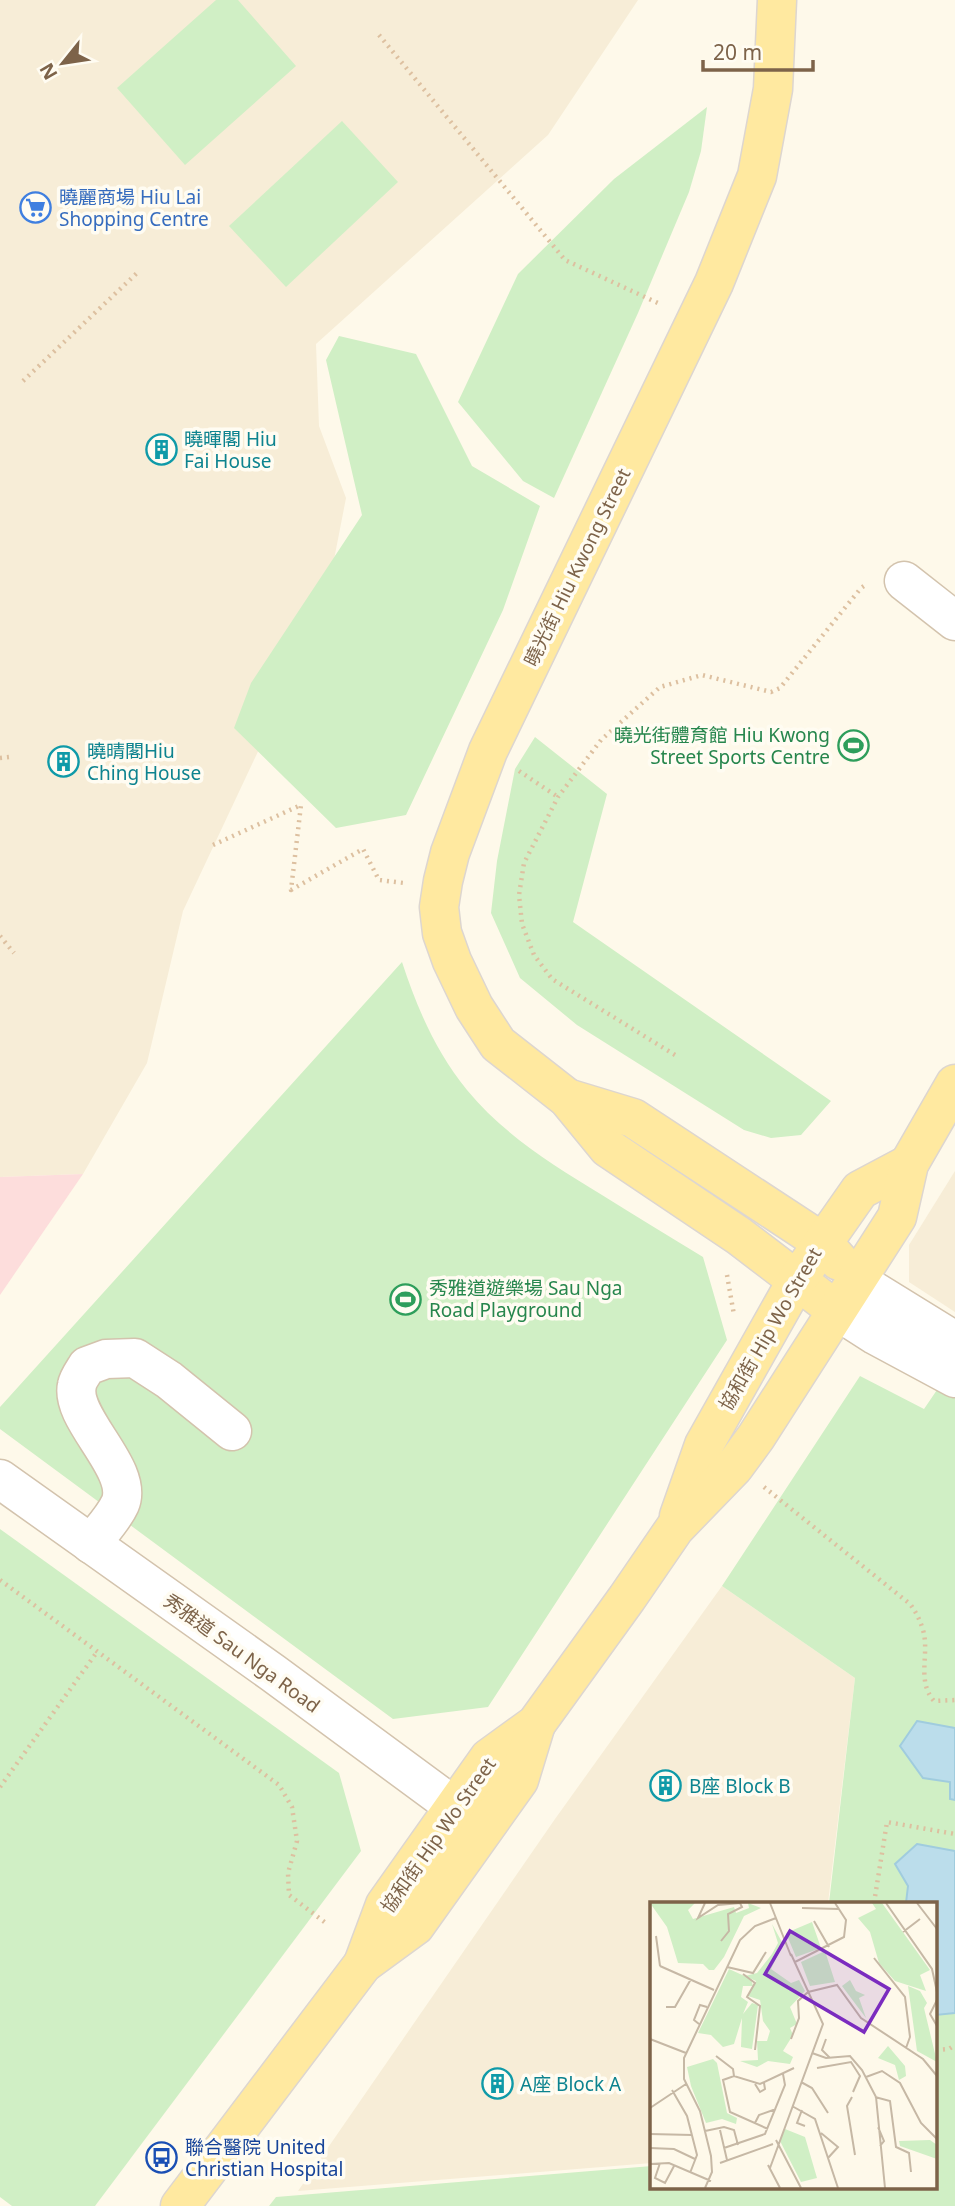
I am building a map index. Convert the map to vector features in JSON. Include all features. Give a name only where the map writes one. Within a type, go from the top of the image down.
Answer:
[{"type":"main road","name":"曉光街 Hiu Kwong Street","points":[[777,0],[773,89],[757,177],[703,307],[488,751],[461,819],[443,881],[439,907],[442,933],[474,1007],[498,1044],[567,1098],[608,1148],[797,1280],[846,1295]]},
{"type":"main road","name":"協和街 Hip Wo Street","points":[[180,2206],[363,1964],[385,1905],[469,1817],[489,1758],[536,1724],[628,1598],[675,1528],[734,1467],[897,1217],[909,1164],[955,1084]]},
{"type":"main road","name":"曉光街 Hiu Kwong Street","points":[[567,1098],[633,1118],[822,1242],[846,1295]]},
{"type":"main road","name":"協和街 Hip Wo Street","points":[[675,1528],[704,1445],[797,1280],[860,1190],[909,1164]]},
{"type":"street","points":[[904,581],[955,621]]},
{"type":"street","points":[[846,1295],[955,1341]]},
{"type":"street","points":[[846,1295],[875,1335],[955,1378]]},
{"type":"street","points":[[91,1544],[121,1502],[121,1493],[118,1474],[80,1408],[76,1386],[87,1366],[106,1359],[135,1358],[170,1380],[232,1431]]},
{"type":"street","name":"秀雅道 Sau Nga Road","points":[[0,1479],[273,1673],[469,1817]]},
{"type":"path","points":[[379,36],[565,260],[660,304]]},
{"type":"path","points":[[23,381],[137,273]]},
{"type":"path","points":[[676,1055],[552,978],[534,955],[522,924],[519,895],[524,863],[558,797],[601,740],[660,687],[702,675],[771,692],[788,681],[860,588],[872,579],[888,576],[904,581]]},
{"type":"path","points":[[0,758],[9,757]]},
{"type":"path","points":[[515,769],[558,797]]},
{"type":"path","points":[[213,845],[301,805],[292,890],[363,849],[379,880],[412,884]]},
{"type":"path","points":[[0,936],[15,953]]},
{"type":"path","points":[[727,1273],[735,1319]]},
{"type":"path","points":[[758,1482],[910,1604],[924,1632],[923,1685],[934,1700],[955,1700]]},
{"type":"path","points":[[0,1580],[279,1785],[292,1807],[297,1841],[288,1873],[289,1895],[327,1924]]},
{"type":"path","points":[[0,1787],[97,1652]]},
{"type":"path","points":[[874,1902],[887,1822],[955,1834]]},
{"type":"path","points":[[937,2050],[949,2049],[955,2045]]},
{"type":"shaded area","points":[[0,0],[638,0],[548,135],[316,344],[319,426],[346,498],[324,611],[183,911],[147,1063],[83,1174],[0,1177]]},
{"type":"shaded area","points":[[955,1171],[955,1312],[909,1282],[909,1245]]},
{"type":"shaded area","points":[[83,1174],[0,1295],[0,1177]]},
{"type":"shaded area","points":[[722,1586],[855,1678],[828,1902],[650,1902],[650,2163],[298,2191],[555,1819]]},
{"type":"green space","points":[[216,0],[238,0],[296,66],[185,165],[117,88]]},
{"type":"green space","points":[[707,107],[701,151],[689,192],[638,313],[554,498],[523,481],[458,402],[518,274],[614,179]]},
{"type":"green space","points":[[342,121],[398,182],[286,287],[229,226]]},
{"type":"green space","points":[[339,336],[416,354],[472,466],[540,506],[503,610],[406,815],[336,828],[234,728],[251,683],[362,515],[326,360]]},
{"type":"green space","points":[[535,737],[607,794],[573,922],[831,1101],[801,1135],[771,1138],[744,1130],[577,1025],[520,978],[491,913],[497,861],[515,769]]},
{"type":"green space","name":"秀雅道遊樂場 Sau Nga Road Playground","points":[[402,962],[421,1013],[437,1045],[456,1075],[481,1106],[513,1135],[548,1160],[703,1257],[727,1340],[488,1707],[393,1719],[0,1429],[0,1407]]},
{"type":"green space","points":[[860,1376],[924,1409],[939,1387],[955,1392],[955,2206],[269,2206],[276,2197],[650,2166],[650,2188],[937,2188],[937,1902],[829,1902],[855,1678],[722,1586]]},
{"type":"green space","points":[[0,1529],[339,1773],[361,1851],[95,2206],[12,2206],[0,2197]]},
{"type":"water","points":[[917,1721],[955,1728],[955,1800],[950,1799],[950,1782],[923,1778],[900,1746]]},
{"type":"water","points":[[917,1844],[955,1851],[955,2013],[937,2015],[937,1902],[906,1902],[908,1886],[895,1864]]},
{"type":"place","name":"曉麗商場 Hiu Lai Shopping Centre","points":[[36,208]]},
{"type":"place","name":"曉暉閣 Hiu Fai House","points":[[161,450]]},
{"type":"place","name":"曉光街體育館 Hiu Kwong Street Sports Centre","points":[[853,746]]},
{"type":"place","name":"曉晴閣Hiu Ching House","points":[[64,762]]},
{"type":"place","name":"秀雅道遊樂場 Sau Nga Road Playground","points":[[406,1299]]},
{"type":"place","name":"B座 Block B","points":[[666,1786]]},
{"type":"place","name":"A座 Block A","points":[[497,2084]]},
{"type":"place","name":"聯合醫院 United Christian Hospital","points":[[162,2158]]}]
